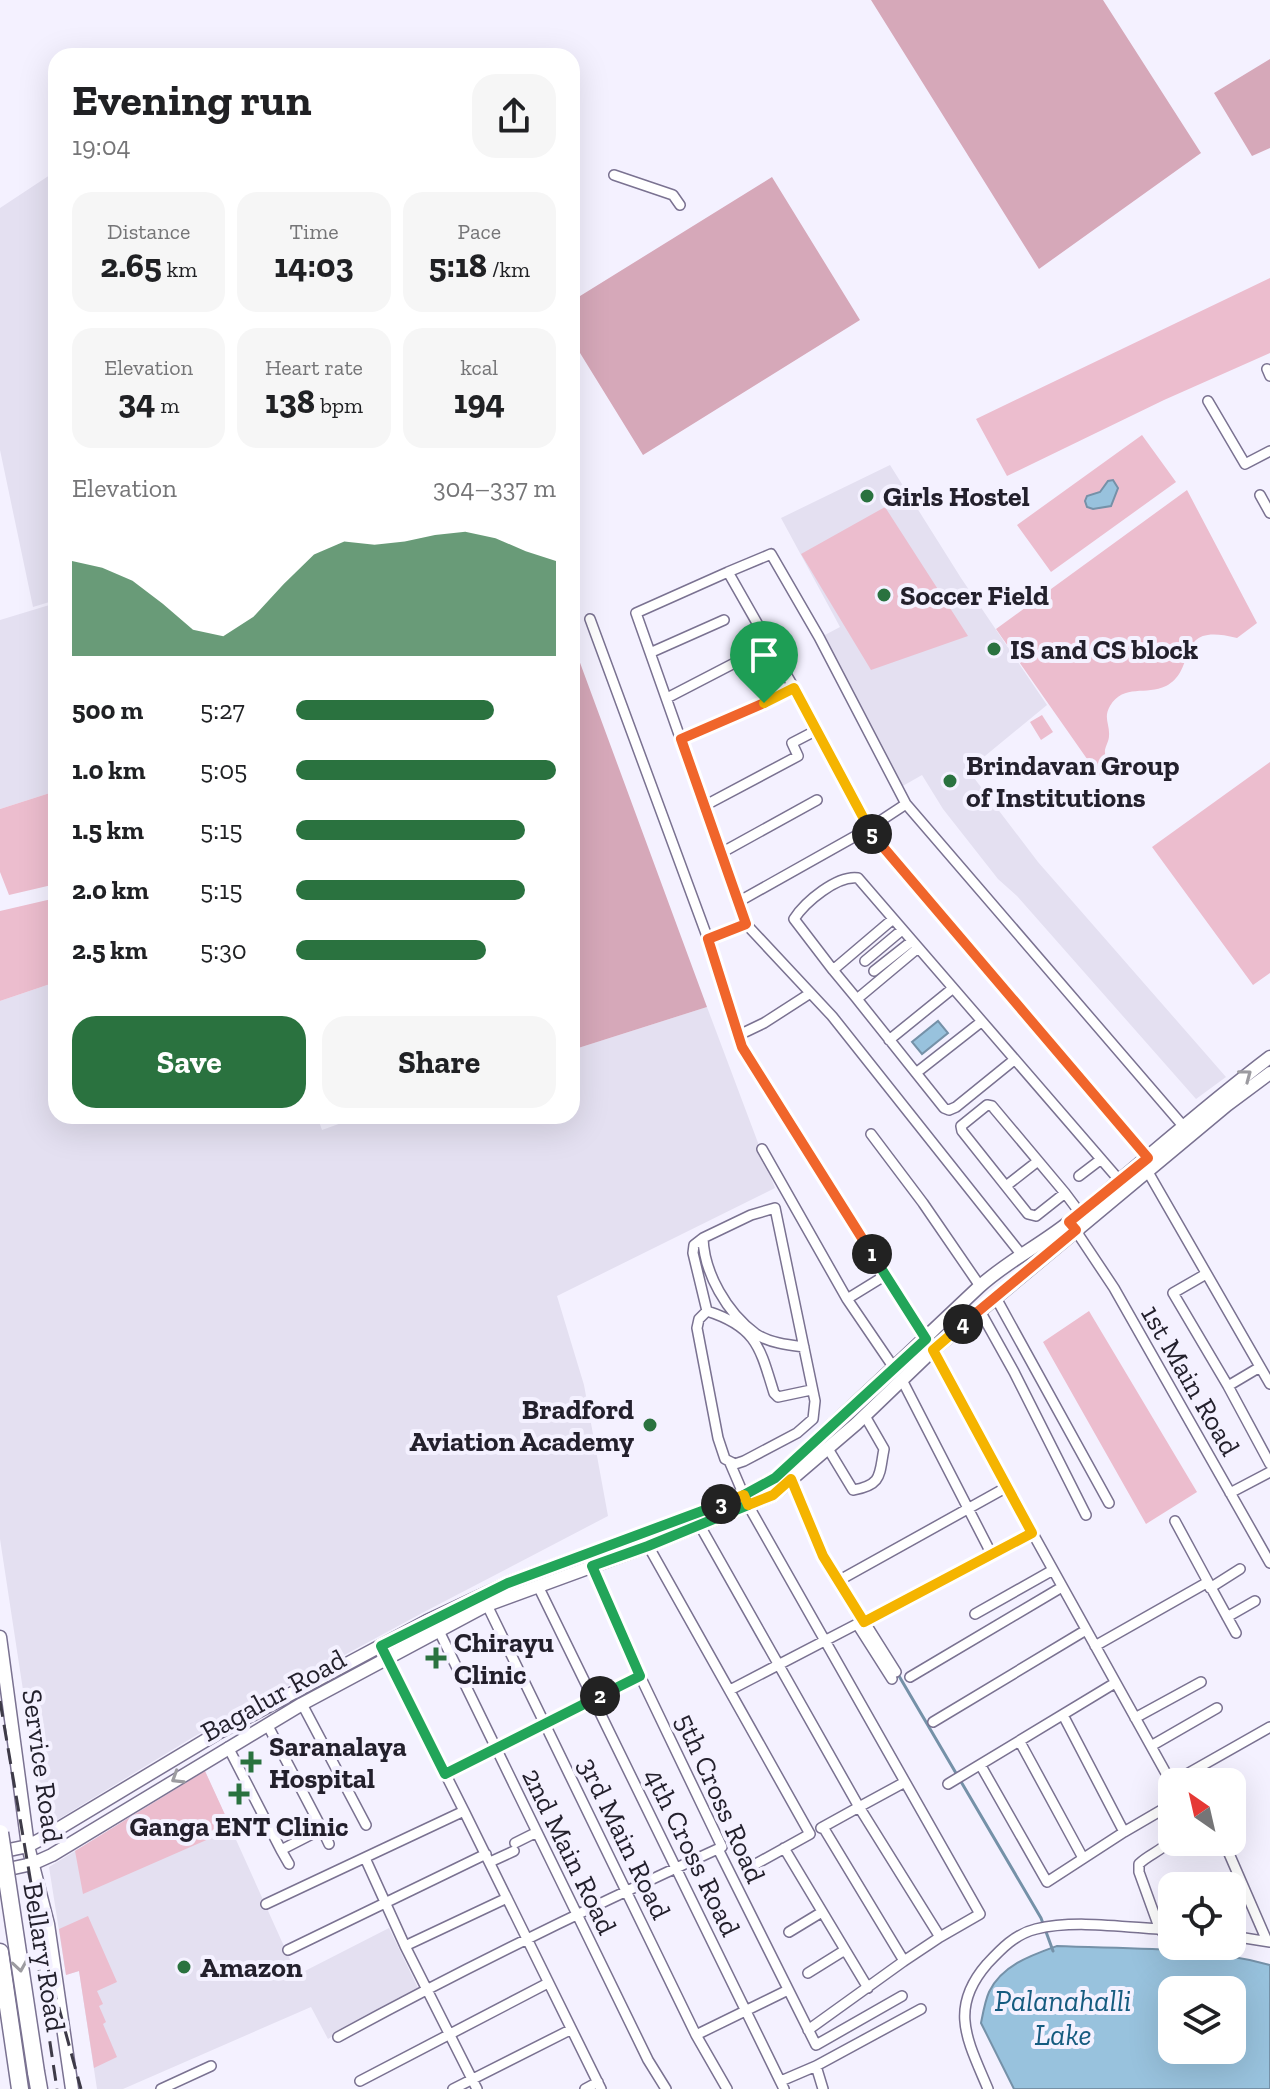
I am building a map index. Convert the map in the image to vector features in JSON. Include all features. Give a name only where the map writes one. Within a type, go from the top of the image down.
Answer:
[{"type":"highway","name":"Bellary Road","points":[[0,1833],[38,2080]]},
{"type":"highway","name":"Bellary Road","points":[[0,1952],[19,2081]]},
{"type":"main road","name":"Bagalur Road","points":[[0,1871],[32,1864],[52,1855],[267,1724],[487,1605],[592,1566],[646,1540],[746,1500],[773,1495],[791,1479],[807,1449],[930,1344],[980,1286],[1021,1254],[1072,1226],[1080,1213],[1120,1181],[1142,1170],[1148,1158],[1219,1095],[1270,1057]]},
{"type":"main road","name":"Bagalur Road","points":[[930,1344],[980,1311],[1072,1226],[1270,1073]]},
{"type":"main road","name":"Bagalur Road","points":[[0,1852],[28,1846],[216,1734],[508,1583],[699,1524],[746,1500],[775,1478],[827,1447],[865,1416],[898,1374]]},
{"type":"main road","name":"Service Road","points":[[0,1637],[28,1846],[48,1924],[72,2089]]},
{"type":"street","points":[[614,175],[673,195],[680,205]]},
{"type":"street","points":[[1208,401],[1245,464],[1270,451]]},
{"type":"street","points":[[1260,495],[1270,513]]},
{"type":"street","points":[[1021,1254],[832,1016],[746,924],[636,613],[771,554],[819,637],[906,804],[1184,1127]]},
{"type":"street","points":[[728,572],[817,730],[868,829],[1148,1158]]},
{"type":"street","points":[[590,619],[708,939],[742,1047],[930,1344],[1163,1768]]},
{"type":"street","points":[[652,652],[724,620]]},
{"type":"street","points":[[667,698],[748,656]]},
{"type":"street","points":[[681,739],[794,688]]},
{"type":"street","points":[[704,806],[798,756],[792,743],[817,730]]},
{"type":"street","points":[[721,853],[817,800]]},
{"type":"street","points":[[738,902],[868,829],[906,804]]},
{"type":"street","points":[[1014,1060],[956,1107],[949,1110],[944,1108],[796,925],[794,919],[799,911],[840,879],[858,878],[1120,1181]]},
{"type":"street","points":[[833,970],[893,919]]},
{"type":"street","points":[[708,939],[746,924]]},
{"type":"street","points":[[865,961],[902,930]]},
{"type":"street","points":[[874,971],[915,945]]},
{"type":"street","points":[[857,999],[915,945]]},
{"type":"street","points":[[889,1040],[952,989]]},
{"type":"street","points":[[739,1035],[809,994]]},
{"type":"street","points":[[916,1073],[981,1022]]},
{"type":"street","points":[[1065,1193],[1032,1217],[962,1131],[963,1123],[987,1105],[992,1106],[1065,1193],[1080,1213]]},
{"type":"street","points":[[871,1134],[980,1286]]},
{"type":"street","points":[[762,1149],[847,1299],[898,1374],[992,1555]]},
{"type":"street","points":[[1079,1176],[1100,1160]]},
{"type":"street","points":[[1006,1186],[1038,1161]]},
{"type":"street","points":[[1142,1170],[1264,1368],[1270,1384]]},
{"type":"street","points":[[707,1311],[693,1253],[694,1245],[751,1215],[775,1208],[815,1401],[813,1419],[797,1433],[744,1461],[730,1463]]},
{"type":"street","name":"1st Main Road","points":[[1072,1226],[1114,1288],[1270,1563]]},
{"type":"street","points":[[703,1238],[716,1285],[739,1317],[757,1335],[780,1344],[804,1347]]},
{"type":"street","points":[[1206,1274],[1173,1293],[1270,1464]]},
{"type":"street","points":[[847,1299],[886,1275]]},
{"type":"street","points":[[996,1298],[1109,1503]]},
{"type":"street","points":[[707,1311],[736,1323],[760,1347],[774,1393],[778,1397],[811,1390]]},
{"type":"street","points":[[707,1311],[699,1319],[697,1328],[718,1438],[725,1459],[730,1463],[746,1500],[980,1914],[904,1961],[808,2030]]},
{"type":"street","points":[[980,1311],[1086,1515]]},
{"type":"street","points":[[1228,1386],[1264,1368]]},
{"type":"street","points":[[827,1447],[853,1490],[875,1483],[879,1479],[884,1449],[865,1416]]},
{"type":"street","points":[[813,1419],[824,1433]]},
{"type":"street","points":[[797,1433],[807,1449]]},
{"type":"street","points":[[1230,1493],[1270,1472]]},
{"type":"street","points":[[730,1690],[857,1624],[894,1676],[823,1556],[791,1479]]},
{"type":"street","points":[[838,1581],[1007,1487]]},
{"type":"street","points":[[1175,1521],[1236,1633]]},
{"type":"street","points":[[699,1524],[859,1807],[940,1937]]},
{"type":"street","points":[[864,1622],[1032,1533]]},
{"type":"street","points":[[646,1540],[810,1834]]},
{"type":"street","name":"5th Cross Road","points":[[592,1566],[640,1676],[722,1847],[718,1849],[816,2045],[902,1996]]},
{"type":"street","points":[[1095,1646],[1240,1569]]},
{"type":"street","points":[[975,1614],[1053,1570]]},
{"type":"street","name":"4th Cross Road","points":[[538,1586],[783,2085],[921,2009]]},
{"type":"street","points":[[910,1677],[1062,1587]]},
{"type":"street","points":[[1227,1617],[1255,1601]]},
{"type":"street","name":"3rd Main Road","points":[[487,1605],[696,2035],[727,2089]]},
{"type":"street","points":[[933,1722],[1086,1630]]},
{"type":"street","name":"2nd Main Road","points":[[439,1631],[648,2060],[666,2089]]},
{"type":"street","points":[[381,1646],[600,2086],[585,2089]]},
{"type":"street","points":[[445,1774],[640,1676]]},
{"type":"street","points":[[1135,1718],[1201,1682]]},
{"type":"street","points":[[948,1784],[1115,1683]]},
{"type":"street","points":[[302,1704],[366,1825]]},
{"type":"street","points":[[1151,1746],[1217,1708]]},
{"type":"street","points":[[1063,1715],[1124,1832]]},
{"type":"street","points":[[267,1724],[329,1844]]},
{"type":"street","points":[[1198,1768],[1270,1727]]},
{"type":"street","points":[[1020,1742],[1083,1858]]},
{"type":"street","points":[[228,1747],[289,1864]]},
{"type":"street","points":[[981,1766],[1047,1882],[1124,1832],[1158,1814]]},
{"type":"street","points":[[754,1865],[905,1782]]},
{"type":"street","points":[[266,1904],[464,1811]]},
{"type":"street","points":[[823,1827],[904,1961]]},
{"type":"street","points":[[281,1850],[322,1829]]},
{"type":"street","points":[[288,1950],[384,1903],[515,1847],[537,1832]]},
{"type":"street","points":[[784,1848],[868,1988]]},
{"type":"street","points":[[338,2037],[527,1939],[718,1849]]},
{"type":"street","points":[[1158,1853],[1139,1864],[1158,1924]]},
{"type":"street","points":[[1230,1856],[1269,1942]]},
{"type":"street","points":[[365,1858],[384,1903],[475,2084]]},
{"type":"street","points":[[405,1946],[507,1898]]},
{"type":"street","points":[[789,1932],[822,1912]]},
{"type":"street","points":[[988,2089],[967,2040],[963,2007],[976,1977],[1005,1944],[1034,1929],[1069,1925],[1158,1930]]},
{"type":"street","points":[[1246,1938],[1269,1942]]},
{"type":"street","points":[[808,1973],[845,1950]]},
{"type":"street","points":[[360,2081],[548,1983]]},
{"type":"street","points":[[696,2035],[788,1990]]},
{"type":"street","points":[[453,2089],[475,2084],[570,2030]]},
{"type":"street","points":[[161,2089],[211,2066]]},
{"type":"street","points":[[816,2066],[823,2089]]},
{"type":"shaded area","points":[[871,0],[1103,0],[1201,153],[1039,269]]},
{"type":"shaded area","points":[[1270,59],[1270,148],[1252,156],[1214,93]]},
{"type":"shaded area","points":[[48,176],[48,602],[33,607],[0,450],[0,208]]},
{"type":"shaded area","points":[[772,177],[860,320],[643,455],[580,353],[580,296]]},
{"type":"shaded area","points":[[1270,278],[1270,353],[1007,476],[976,419]]},
{"type":"shaded area","points":[[1142,435],[1176,482],[1051,572],[1017,525]]},
{"type":"shaded area","name":"Brindavan Group of Institutions","points":[[890,465],[961,578],[1047,705],[968,770],[1038,862],[1226,1077],[1196,1099],[1017,896],[998,879],[943,809],[922,775],[901,787],[823,636],[840,627],[781,518]]},
{"type":"shaded area","points":[[1187,490],[1257,623],[1237,638],[1217,634],[1203,636],[1195,641],[1182,669],[1166,686],[1129,692],[1116,699],[1107,714],[1107,765],[1099,776],[996,629]]},
{"type":"shaded area","name":"Soccer Field","points":[[885,507],[968,636],[871,670],[801,554]]},
{"type":"shaded area","points":[[48,605],[48,794],[0,809],[0,620]]},
{"type":"shaded area","points":[[580,663],[707,1007],[580,1047]]},
{"type":"shaded area","points":[[1042,715],[1053,732],[1041,740],[1030,722]]},
{"type":"shaded area","points":[[1270,762],[1270,973],[1253,985],[1152,847]]},
{"type":"shaded area","points":[[48,794],[48,886],[9,895],[0,872],[0,809]]},
{"type":"shaded area","points":[[48,900],[48,985],[0,1001],[0,911]]},
{"type":"shaded area","points":[[48,985],[48,1124],[320,1124],[322,1130],[339,1124],[580,1124],[580,1047],[707,1007],[775,1188],[557,1296],[584,1385],[608,1516],[195,1736],[44,1828],[0,1539],[0,1001]]},
{"type":"shaded area","points":[[1089,1311],[1197,1492],[1146,1524],[1043,1342]]},
{"type":"shaded area","points":[[205,1771],[297,1975],[389,1928],[418,1988],[328,2039],[311,2007],[123,2089],[97,2089],[79,1971],[66,1975],[49,1867]]},
{"type":"shaded area","points":[[205,1771],[233,1832],[211,1838],[83,1894],[75,1851]]},
{"type":"shaded area","points":[[88,1916],[117,1982],[97,1991],[103,2004],[99,2006],[106,2022],[103,2024],[117,2057],[94,2068],[79,1971],[66,1975],[59,1929]]},
{"type":"water","points":[[1113,480],[1118,488],[1111,506],[1087,507],[1087,496],[1100,492],[1108,481]]},
{"type":"water","points":[[938,1021],[948,1033],[922,1054],[912,1042]]},
{"type":"water","name":"Palanahalli Lake","points":[[1057,1946],[1158,1950],[1158,1960],[1246,1959],[1270,1965],[1270,2089],[1014,2089],[981,2023],[989,1992],[995,1983],[1010,1968]]},
{"type":"waterway","points":[[899,1676],[1041,1918],[1053,1951]]},
{"type":"railway","points":[[0,1701],[41,1942],[81,2089]]},
{"type":"railway","points":[[39,1970],[57,2089]]},
{"type":"place","name":"Girls Hostel","points":[[867,496]]},
{"type":"place","name":"Soccer Field","points":[[884,595]]},
{"type":"place","name":"IS and CS block","points":[[994,649]]},
{"type":"place","name":"Brindavan Group of Institutions","points":[[950,781]]},
{"type":"place","name":"Bradford Aviation Academy","points":[[650,1425]]},
{"type":"place","name":"Chirayu Clinic","points":[[436,1658]]},
{"type":"place","name":"Saranalaya Hospital","points":[[251,1762]]},
{"type":"place","name":"Ganga ENT Clinic","points":[[239,1794]]},
{"type":"place","name":"Amazon","points":[[184,1967]]},
{"type":"route","points":[[764,703],[681,739],[746,924],[708,939],[742,1047],[926,1339],[775,1478],[744,1495],[748,1505],[592,1566],[640,1676],[445,1774],[381,1646],[508,1583],[744,1495],[748,1505],[773,1495],[791,1479],[823,1556],[864,1622],[1032,1533],[933,1350],[1057,1248],[1076,1230],[1069,1222],[1148,1158],[868,829],[794,688],[764,703]]}]
